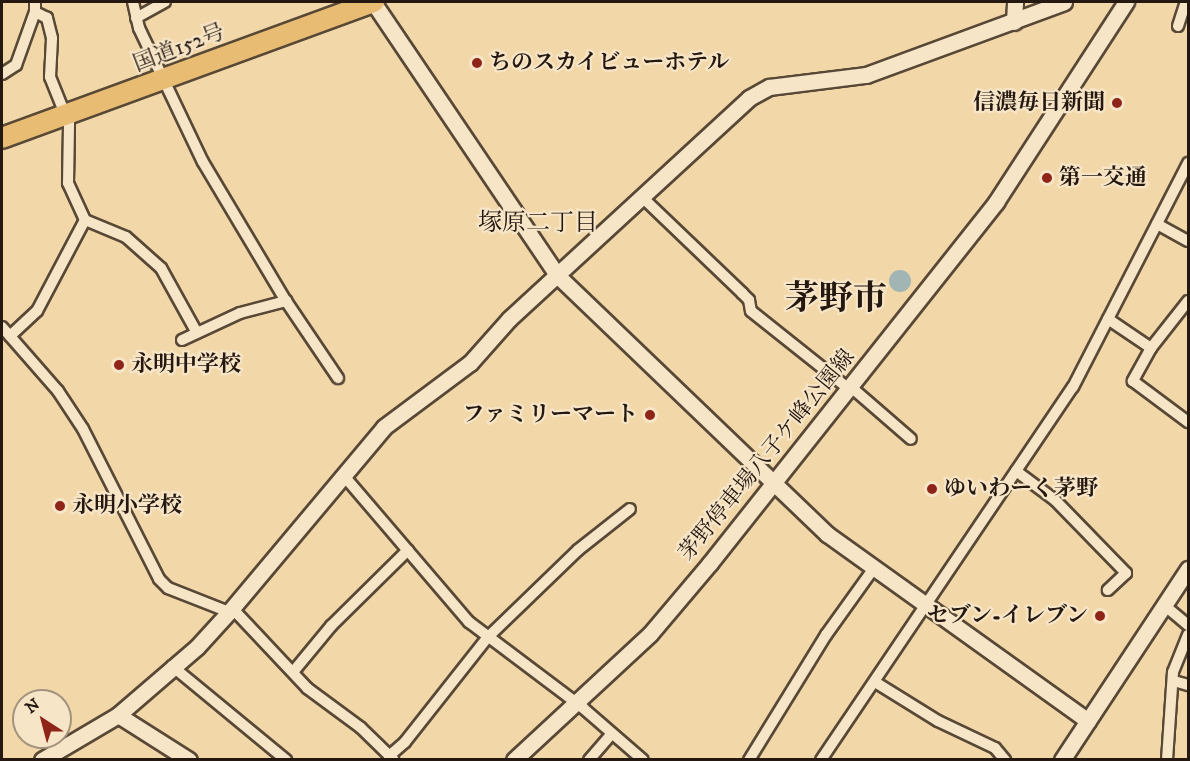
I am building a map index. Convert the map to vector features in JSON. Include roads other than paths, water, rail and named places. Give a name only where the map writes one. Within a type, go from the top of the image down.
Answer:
[{"type":"highway","name":"国道152号","points":[[2,138],[373,2]]},
{"type":"street","points":[[133,2],[136,18],[162,80],[203,162],[286,301],[338,378]]},
{"type":"street","points":[[136,18],[165,2]]},
{"type":"street","points":[[373,2],[557,274],[772,484],[827,534],[1088,721]]},
{"type":"street","points":[[1014,22],[1015,2]]},
{"type":"street","points":[[42,759],[118,715],[172,666],[231,610],[400,411],[470,363],[557,274],[748,98],[769,87],[866,75],[1064,2]]},
{"type":"street","name":"茅野停車場八子ケ峰公園線","points":[[513,759],[650,634],[850,388],[996,202],[1126,2]]},
{"type":"street","points":[[1178,26],[1186,2]]},
{"type":"street","points":[[2,74],[16,65],[35,7],[47,18],[52,39],[50,77],[67,116],[68,183],[85,220],[126,237],[161,268],[196,333]]},
{"type":"street","points":[[821,759],[1074,387],[1188,163]]},
{"type":"street","points":[[642,197],[749,300],[751,311],[911,439]]},
{"type":"street","points":[[10,336],[38,311],[85,220]]},
{"type":"street","points":[[1158,224],[1188,241]]},
{"type":"street","points":[[182,340],[240,313],[286,301]]},
{"type":"street","points":[[1188,301],[1151,348],[1133,381],[1188,420]]},
{"type":"street","points":[[1108,319],[1151,348]]},
{"type":"street","points":[[2,327],[58,391],[83,429],[159,579],[168,588],[231,610],[293,672],[391,758],[488,637],[578,550],[630,510]]},
{"type":"street","points":[[1016,471],[1055,500],[1126,573],[1108,590]]},
{"type":"street","points":[[345,477],[469,622],[642,759]]},
{"type":"street","points":[[293,672],[330,626],[408,550]]},
{"type":"street","points":[[755,757],[826,635],[874,568]]},
{"type":"street","points":[[1062,759],[1188,569]]},
{"type":"street","points":[[1164,605],[1188,625]]},
{"type":"street","points":[[1167,759],[1173,672],[1188,635]]},
{"type":"street","points":[[172,666],[286,759]]},
{"type":"street","points":[[1174,681],[1188,685]]},
{"type":"street","points":[[874,682],[938,721],[995,748],[1005,759]]},
{"type":"street","points":[[118,715],[189,759]]},
{"type":"street","points":[[590,759],[612,734]]},
{"type":"place","name":"ちのスカイビューホテル","points":[[477,63]]},
{"type":"place","name":"信濃毎日新聞","points":[[1117,103]]},
{"type":"place","name":"第一交通","points":[[1047,178]]},
{"type":"place","name":"永明中学校","points":[[119,365]]},
{"type":"place","name":"ファミリーマート","points":[[650,415]]},
{"type":"place","name":"ゆいわーく茅野","points":[[932,489]]},
{"type":"place","name":"永明小学校","points":[[60,506]]},
{"type":"place","name":"セブン-イレブン","points":[[1100,616]]},
{"type":"district","name":"塚原二丁目","points":[[538,224]]},
{"type":"district","name":"茅野市","points":[[836,300]]}]
